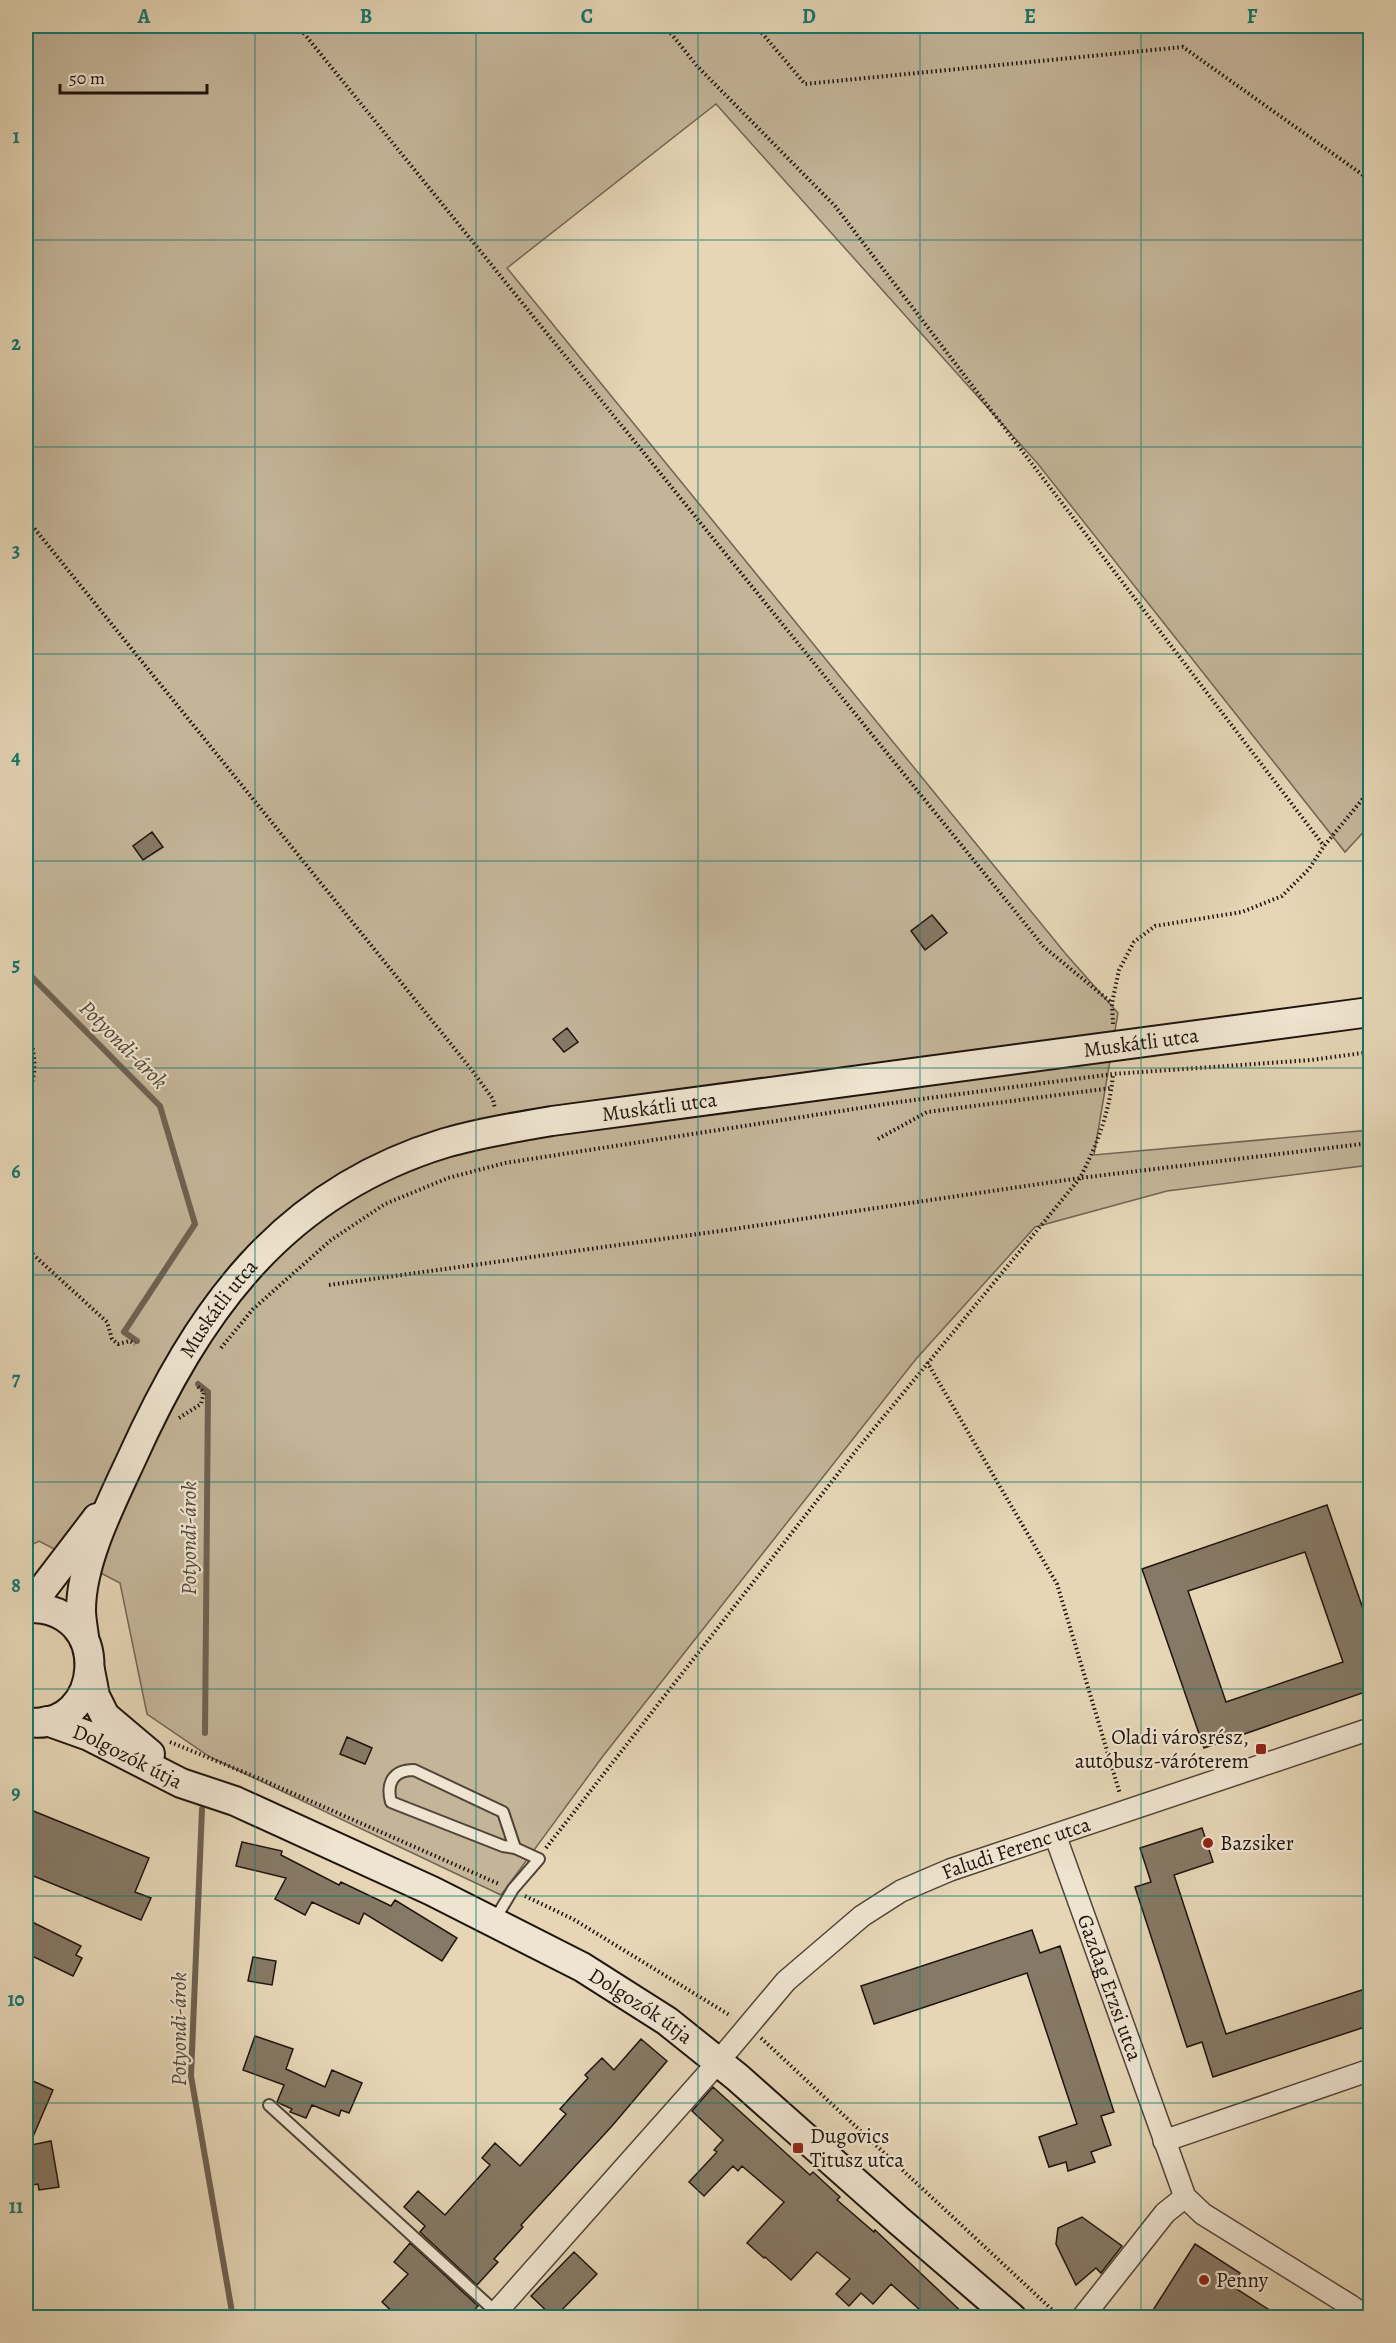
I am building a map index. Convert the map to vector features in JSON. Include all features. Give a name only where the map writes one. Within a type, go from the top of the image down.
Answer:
[{"type":"main road","name":"Muskátli utca","points":[[84,1637],[81,1610],[83,1587],[95,1542],[145,1428],[182,1359],[210,1314],[239,1276],[266,1248],[302,1217],[344,1189],[391,1164],[445,1143],[500,1130],[564,1119],[1371,1012]]},
{"type":"main road","name":"Muskátli utca","points":[[26,1603],[39,1594],[115,1495]]},
{"type":"main road","points":[[26,1608],[54,1611],[71,1622],[84,1637]]},
{"type":"main road","name":"Dolgozók útja","points":[[84,1637],[88,1647],[95,1696],[105,1716],[141,1749],[208,1790],[494,1921],[582,1967],[666,2021],[718,2062],[1012,2318]]},
{"type":"main road","points":[[36,1722],[66,1713],[80,1698],[89,1680],[90,1670]]},
{"type":"main road","name":"Dolgozók útja","points":[[36,1722],[89,1736],[181,1783],[208,1790]]},
{"type":"street","name":"Faludi Ferenc utca","points":[[718,2062],[786,1981],[862,1916],[901,1891],[950,1870],[1055,1834],[1369,1735]]},
{"type":"street","name":"Gazdag Erzsi utca","points":[[1055,1834],[1185,2197],[1203,2214],[1367,2318]]},
{"type":"street","points":[[493,2315],[718,2062]]},
{"type":"street","points":[[1164,2141],[1371,2070]]},
{"type":"street","points":[[1082,2318],[1165,2213],[1185,2197]]},
{"type":"lane","points":[[494,1921],[513,1889],[539,1859],[391,1802],[388,1792],[395,1775],[403,1770],[414,1770],[503,1812],[515,1848]]},
{"type":"lane","points":[[269,2106],[493,2315]]},
{"type":"path","points":[[298,26],[1044,947],[1112,1003],[1119,970],[1134,942],[1155,926],[1242,912],[1282,896],[1309,869],[1324,846],[1371,790]]},
{"type":"path","points":[[665,26],[697,66],[835,206],[1324,846]]},
{"type":"path","points":[[756,26],[805,84],[1183,46],[1371,180]]},
{"type":"path","points":[[26,518],[471,1069],[493,1099],[500,1130]]},
{"type":"path","points":[[26,1027],[33,1041],[34,1064],[29,1089],[26,1093]]},
{"type":"path","points":[[218,1351],[253,1309],[331,1240],[385,1204],[448,1178],[505,1163],[899,1102],[1113,1074],[1311,1060],[1371,1052]]},
{"type":"path","points":[[539,1859],[595,1784],[927,1362],[1080,1178],[1097,1144],[1112,1088],[1113,1074]]},
{"type":"path","points":[[878,1138],[927,1112],[1112,1088]]},
{"type":"path","points":[[329,1285],[1080,1178],[1371,1143]]},
{"type":"path","points":[[26,1248],[107,1322],[112,1339],[118,1344],[130,1341],[135,1344]]},
{"type":"path","points":[[927,1362],[1057,1584],[1125,1811]]},
{"type":"path","points":[[175,1420],[201,1404],[204,1392],[197,1386]]},
{"type":"shaded area","points":[[26,26],[1370,26],[1370,825],[1345,852],[1038,464],[716,104],[507,268],[1065,953],[1118,1013],[1094,1155],[1370,1130],[1370,1165],[1167,1191],[1035,1227],[916,1359],[603,1756],[501,1895],[210,1757],[147,1714],[120,1583],[39,1541],[26,1548]]},
{"type":"building","points":[[152,832],[163,847],[143,860],[133,846]]},
{"type":"building","points":[[932,915],[947,933],[925,950],[911,931]]},
{"type":"building","points":[[567,1028],[578,1042],[564,1052],[553,1039]]},
{"type":"building","points":[[1327,1505],[1371,1632],[1371,1690],[1204,1748],[1142,1569]],"holes":[[[1305,1552],[1343,1662],[1226,1702],[1188,1591]]]},
{"type":"building","points":[[347,1737],[372,1748],[365,1764],[340,1754]]},
{"type":"building","points":[[26,1808],[149,1858],[135,1892],[151,1898],[141,1920],[26,1873]]},
{"type":"building","points":[[1202,1828],[1213,1862],[1174,1875],[1226,2034],[1371,1987],[1371,2025],[1213,2077],[1202,2042],[1187,2047],[1135,1887],[1151,1882],[1140,1848]]},
{"type":"building","points":[[242,1842],[282,1851],[281,1855],[339,1885],[341,1882],[391,1906],[395,1900],[457,1938],[442,1961],[364,1913],[359,1924],[312,1902],[305,1915],[275,1899],[286,1878],[236,1866]]},
{"type":"building","points":[[26,1919],[81,1946],[76,1955],[82,1958],[73,1976],[26,1953]]},
{"type":"building","points":[[1032,1930],[1040,1953],[1060,1946],[1114,2112],[1101,2116],[1111,2145],[1091,2152],[1095,2162],[1068,2171],[1066,2162],[1049,2167],[1039,2137],[1077,2124],[1027,1973],[874,2024],[861,1986]]},
{"type":"building","points":[[253,1957],[276,1961],[272,1985],[248,1981]]},
{"type":"building","points":[[255,2036],[293,2049],[286,2069],[325,2087],[332,2070],[362,2083],[349,2113],[341,2110],[339,2116],[312,2105],[306,2118],[290,2112],[292,2109],[277,2102],[284,2085],[243,2070]]},
{"type":"building","points":[[641,2039],[667,2061],[612,2126],[521,2225],[523,2227],[494,2259],[498,2262],[477,2285],[420,2232],[425,2226],[404,2207],[418,2191],[445,2215],[490,2165],[482,2158],[495,2143],[520,2166],[566,2114],[560,2109],[588,2078],[585,2075],[602,2058],[614,2070]]},
{"type":"building","points":[[26,2078],[53,2090],[26,2153]]},
{"type":"building","points":[[713,2087],[810,2175],[813,2172],[840,2197],[837,2200],[874,2232],[875,2230],[968,2318],[913,2318],[920,2310],[891,2284],[873,2304],[861,2293],[849,2306],[836,2294],[850,2279],[817,2252],[791,2280],[747,2243],[784,2202],[742,2166],[738,2171],[733,2166],[704,2196],[689,2182],[717,2152],[714,2150],[723,2140],[692,2111]]},
{"type":"building","points":[[51,2141],[59,2187],[39,2190],[38,2184],[26,2186],[26,2156],[33,2155],[31,2145]]},
{"type":"building","points":[[1082,2217],[1122,2246],[1101,2273],[1096,2268],[1076,2285],[1056,2244],[1058,2228]]},
{"type":"building","points":[[410,2243],[478,2306],[467,2318],[399,2318],[382,2302],[408,2274],[394,2262]]},
{"type":"building","name":"Penny","points":[[1195,2244],[1240,2273],[1232,2286],[1282,2318],[1148,2318]]},
{"type":"building","points":[[574,2252],[597,2274],[554,2318],[531,2296]]},
{"type":"waterway","name":"Potyondi-árok","points":[[26,971],[160,1106],[195,1224],[124,1332],[137,1341]]},
{"type":"waterway","name":"Potyondi-árok","points":[[198,1384],[208,1392],[205,1733]]},
{"type":"waterway","name":"Potyondi-árok","points":[[202,1809],[191,2076],[233,2318]]},
{"type":"place","name":"Oladi városrész, autóbusz-váróterem","points":[[1261,1749]]},
{"type":"place","name":"Bazsiker","points":[[1208,1843]]},
{"type":"place","name":"Dugovics Titusz utca","points":[[798,2148]]},
{"type":"place","name":"Penny","points":[[1204,2280]]}]
